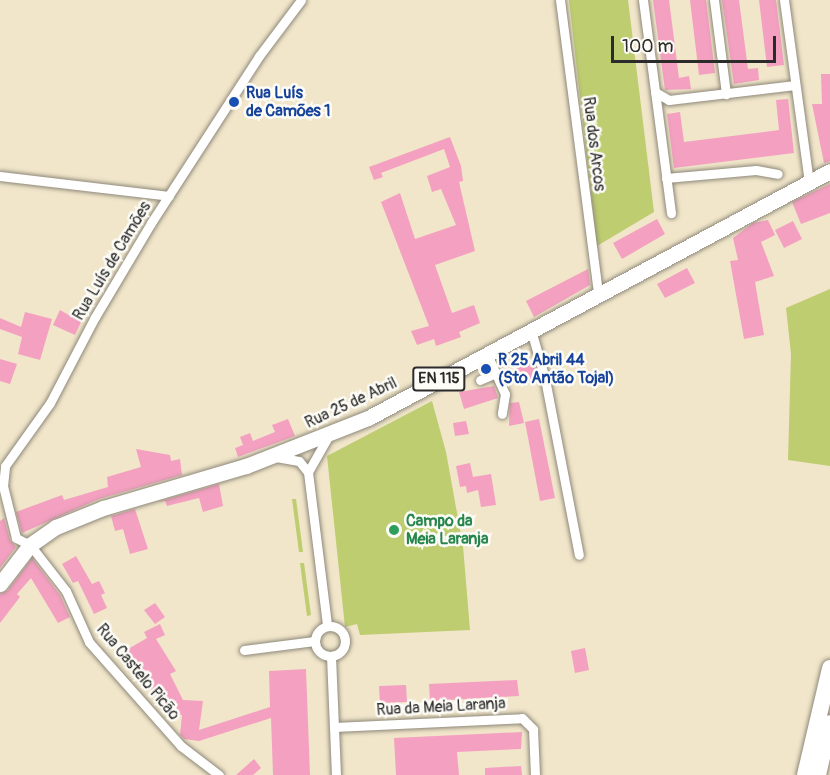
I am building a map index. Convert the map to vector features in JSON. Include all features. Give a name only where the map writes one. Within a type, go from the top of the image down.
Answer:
[{"type":"highway","points":[[805,775],[830,668]]},
{"type":"highway","points":[[818,775],[830,723]]},
{"type":"main road","name":"Rua 25 de Abril","points":[[30,545],[56,527],[94,512],[273,456],[331,434],[487,354],[830,171]]},
{"type":"main road","name":"EN 115","points":[[0,584],[30,545]]},
{"type":"street","name":"Rua Luís de Camões","points":[[30,545],[16,537],[3,486],[5,466],[50,403],[94,318],[168,196],[259,56],[301,0]]},
{"type":"street","name":"Rua dos Arcos","points":[[560,0],[598,293]]},
{"type":"street","points":[[643,0],[671,213]]},
{"type":"street","points":[[714,0],[726,94]]},
{"type":"street","points":[[783,0],[810,182]]},
{"type":"street","points":[[655,92],[669,100],[795,85]]},
{"type":"street","points":[[666,178],[756,170],[778,174]]},
{"type":"street","points":[[0,177],[168,196]]},
{"type":"street","points":[[531,330],[545,379],[579,555]]},
{"type":"street","points":[[487,354],[505,394],[502,414]]},
{"type":"street","points":[[480,380],[496,373]]},
{"type":"street","points":[[310,469],[331,434]]},
{"type":"street","points":[[299,461],[305,445]]},
{"type":"street","points":[[305,445],[310,469],[327,626]]},
{"type":"street","points":[[273,456],[299,461],[310,469]]},
{"type":"street","name":"Rua Castelo Picão","points":[[30,545],[66,591],[90,642],[181,746],[219,775]]},
{"type":"street","points":[[327,626],[339,628],[345,637],[343,649],[331,656],[319,652],[314,641],[318,631],[327,626]]},
{"type":"street","points":[[244,650],[314,641]]},
{"type":"street","points":[[331,656],[336,775]]},
{"type":"street","name":"Rua da Meia Laranja","points":[[334,727],[522,718],[533,729],[535,775]]},
{"type":"green space","points":[[569,0],[628,0],[654,212],[597,246]]},
{"type":"green space","points":[[830,289],[830,466],[788,460],[791,354],[786,308]]},
{"type":"green space","points":[[432,401],[446,452],[463,546],[470,630],[360,635],[357,624],[345,627],[327,456]]},
{"type":"green space","points":[[292,499],[296,499],[303,552],[299,552]]},
{"type":"green space","points":[[300,563],[304,563],[311,615],[307,616]]},
{"type":"building","points":[[653,0],[669,0],[679,78],[689,76],[691,89],[665,90]]},
{"type":"building","points":[[690,0],[706,0],[715,73],[699,75]]},
{"type":"building","points":[[722,0],[739,0],[748,69],[758,68],[759,80],[734,84]]},
{"type":"building","points":[[759,0],[776,0],[784,65],[767,67]]},
{"type":"building","points":[[821,74],[830,74],[830,161],[824,163],[812,104],[822,104]]},
{"type":"building","points":[[788,99],[794,153],[674,168],[667,114],[680,112],[684,142],[779,130],[776,100]]},
{"type":"building","points":[[450,137],[461,166],[463,181],[459,182],[475,251],[435,265],[452,313],[474,305],[480,323],[459,332],[461,337],[436,346],[434,339],[417,345],[411,331],[429,326],[381,202],[400,193],[415,239],[456,225],[441,189],[432,192],[427,176],[450,167],[444,149],[381,173],[383,177],[374,180],[369,167]]},
{"type":"building","points":[[830,184],[830,213],[801,224],[792,202]]},
{"type":"building","points":[[657,219],[665,234],[622,259],[613,243]]},
{"type":"building","points":[[768,220],[775,235],[761,242],[774,276],[755,282],[764,335],[744,339],[730,261],[738,260],[733,238],[753,223]]},
{"type":"building","points":[[793,221],[802,239],[784,248],[775,230]]},
{"type":"building","points":[[687,268],[695,283],[665,298],[657,284]]},
{"type":"building","points":[[588,269],[590,285],[534,317],[526,301]]},
{"type":"building","points":[[60,310],[81,322],[75,335],[53,325]]},
{"type":"building","points":[[25,312],[52,319],[40,360],[18,354],[22,337],[0,329],[0,318],[21,327]]},
{"type":"building","points":[[0,359],[17,364],[10,384],[0,381]]},
{"type":"building","points":[[533,362],[538,379],[521,385],[514,369]]},
{"type":"building","points":[[494,386],[498,398],[464,409],[459,392]]},
{"type":"building","points":[[519,402],[524,423],[509,426],[510,403]]},
{"type":"building","points":[[288,419],[295,436],[238,457],[235,448],[243,445],[240,437],[250,433],[253,441],[275,432],[272,425]]},
{"type":"building","points":[[539,419],[555,498],[540,501],[525,422]]},
{"type":"building","points":[[466,421],[469,434],[455,436],[453,423]]},
{"type":"building","points":[[136,449],[170,455],[171,461],[180,459],[182,475],[99,499],[22,533],[16,512],[62,495],[64,500],[108,487],[107,477],[141,467]]},
{"type":"building","points":[[470,463],[473,477],[491,474],[496,505],[481,507],[478,490],[467,493],[466,486],[460,487],[456,466]]},
{"type":"building","points":[[219,484],[223,506],[203,512],[199,498],[167,506],[165,501],[157,502]]},
{"type":"building","points":[[135,509],[148,549],[130,554],[123,529],[115,531],[111,516]]},
{"type":"building","points":[[4,518],[10,540],[16,547],[0,568],[0,521]]},
{"type":"building","points":[[76,556],[92,584],[99,581],[105,593],[101,595],[107,608],[94,614],[78,581],[73,583],[62,564]]},
{"type":"building","points":[[32,558],[60,595],[70,617],[58,623],[31,578],[17,594],[20,597],[0,623],[0,594],[8,590]]},
{"type":"building","points":[[155,603],[165,617],[155,624],[144,610]]},
{"type":"building","points":[[160,624],[165,635],[156,639],[176,671],[170,674],[183,700],[203,701],[199,730],[270,707],[269,671],[306,669],[310,775],[273,775],[271,718],[199,741],[184,739],[180,735],[182,715],[170,714],[160,694],[156,696],[123,652],[147,638],[144,632]]},
{"type":"building","points":[[585,648],[589,670],[575,673],[571,651]]},
{"type":"building","points":[[517,680],[519,696],[430,701],[429,684]]},
{"type":"building","points":[[406,685],[407,702],[380,703],[379,686]]},
{"type":"building","points":[[522,732],[521,749],[457,752],[459,775],[396,775],[394,738]]},
{"type":"building","points":[[254,759],[261,768],[253,775],[236,775]]},
{"type":"building","points":[[521,766],[522,775],[485,775],[485,768]]},
{"type":"place","name":"Rua Luís de Camões 1","points":[[234,102]]},
{"type":"place","name":"R 25 Abril 44 (Sto Antão Tojal)","points":[[486,369]]},
{"type":"place","name":"Campo da Meia Laranja","points":[[394,530]]}]
